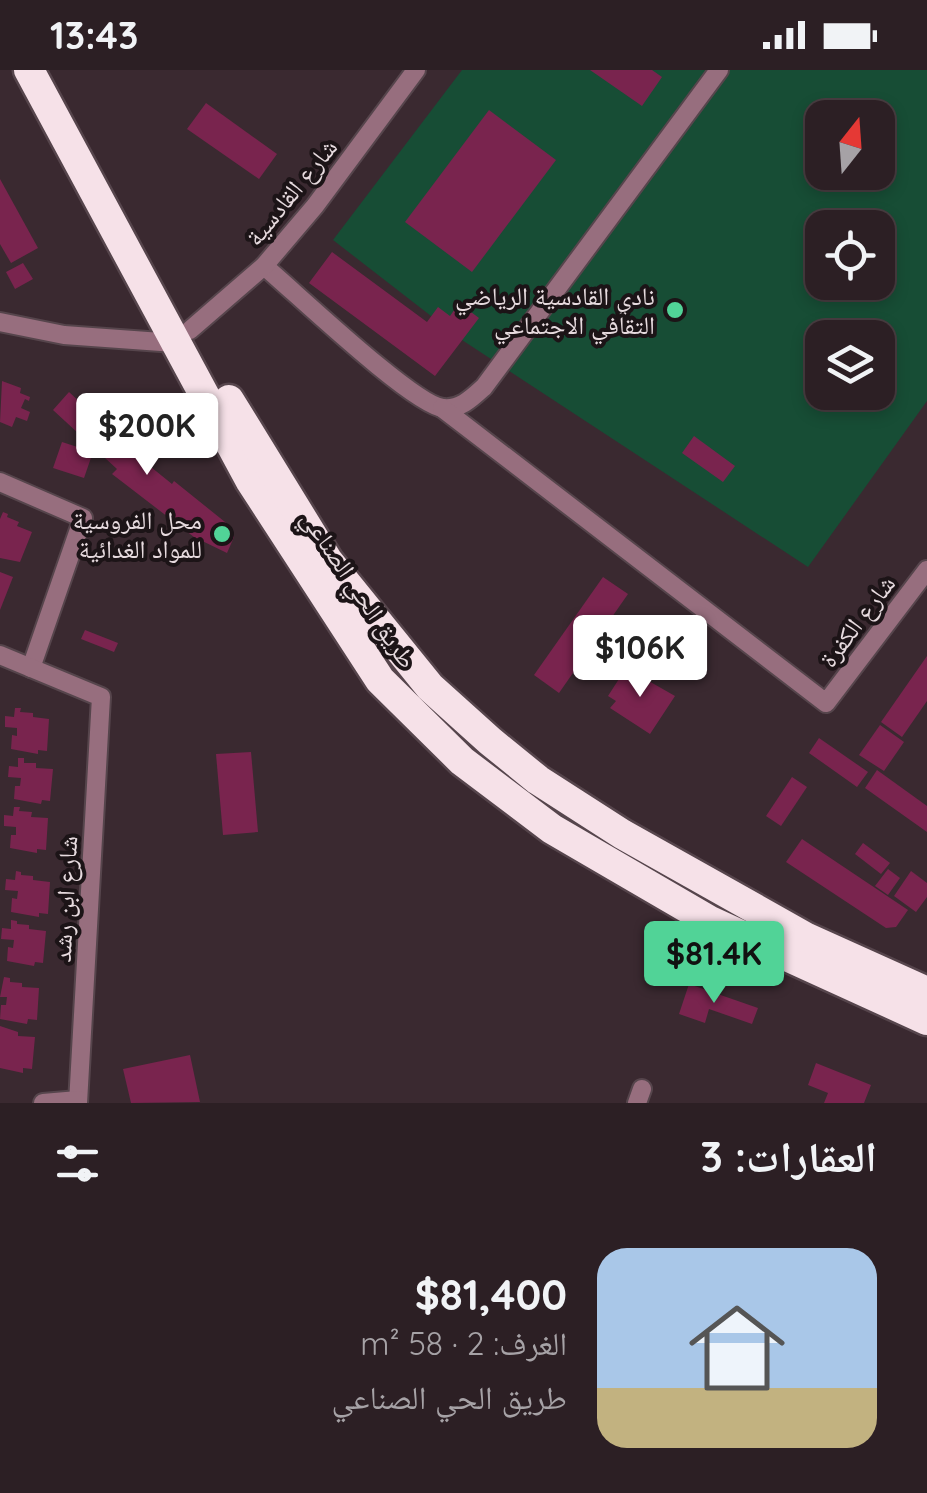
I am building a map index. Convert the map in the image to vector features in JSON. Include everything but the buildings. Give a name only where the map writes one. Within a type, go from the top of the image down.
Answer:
[{"type":"highway","name":"طريق الحي الصناعي","points":[[29,70],[182,336],[238,416],[328,562],[430,687],[538,780],[622,834],[807,938],[927,992]]},
{"type":"highway","name":"طريق الحي الصناعي","points":[[52,70],[250,480],[380,680],[462,761],[552,829],[710,921],[927,1020]]},
{"type":"street","name":"شارع القادسية","points":[[182,336],[264,266],[315,206],[416,70]]},
{"type":"street","points":[[264,266],[406,390],[442,408],[466,404],[484,387],[718,70]]},
{"type":"street","points":[[0,322],[64,335],[182,336]]},
{"type":"street","name":"شارع الكفرة","points":[[442,408],[826,703],[927,570]]},
{"type":"street","points":[[0,482],[83,518],[31,668],[0,654]]},
{"type":"street","name":"شارع ابن رشد","points":[[31,668],[101,697],[78,1101]]},
{"type":"street","points":[[43,1103],[78,1101]]},
{"type":"green space","name":"نادي القادسية الرياضي التقافي الاجتماعي","points":[[462,70],[927,70],[927,401],[808,567],[462,340],[333,240]]},
{"type":"place","name":"نادي القادسية الرياضي التقافي الاجتماعي","points":[[675,310]]},
{"type":"place","name":"محل الفروسية للمواد الغدائية","points":[[222,534]]}]
